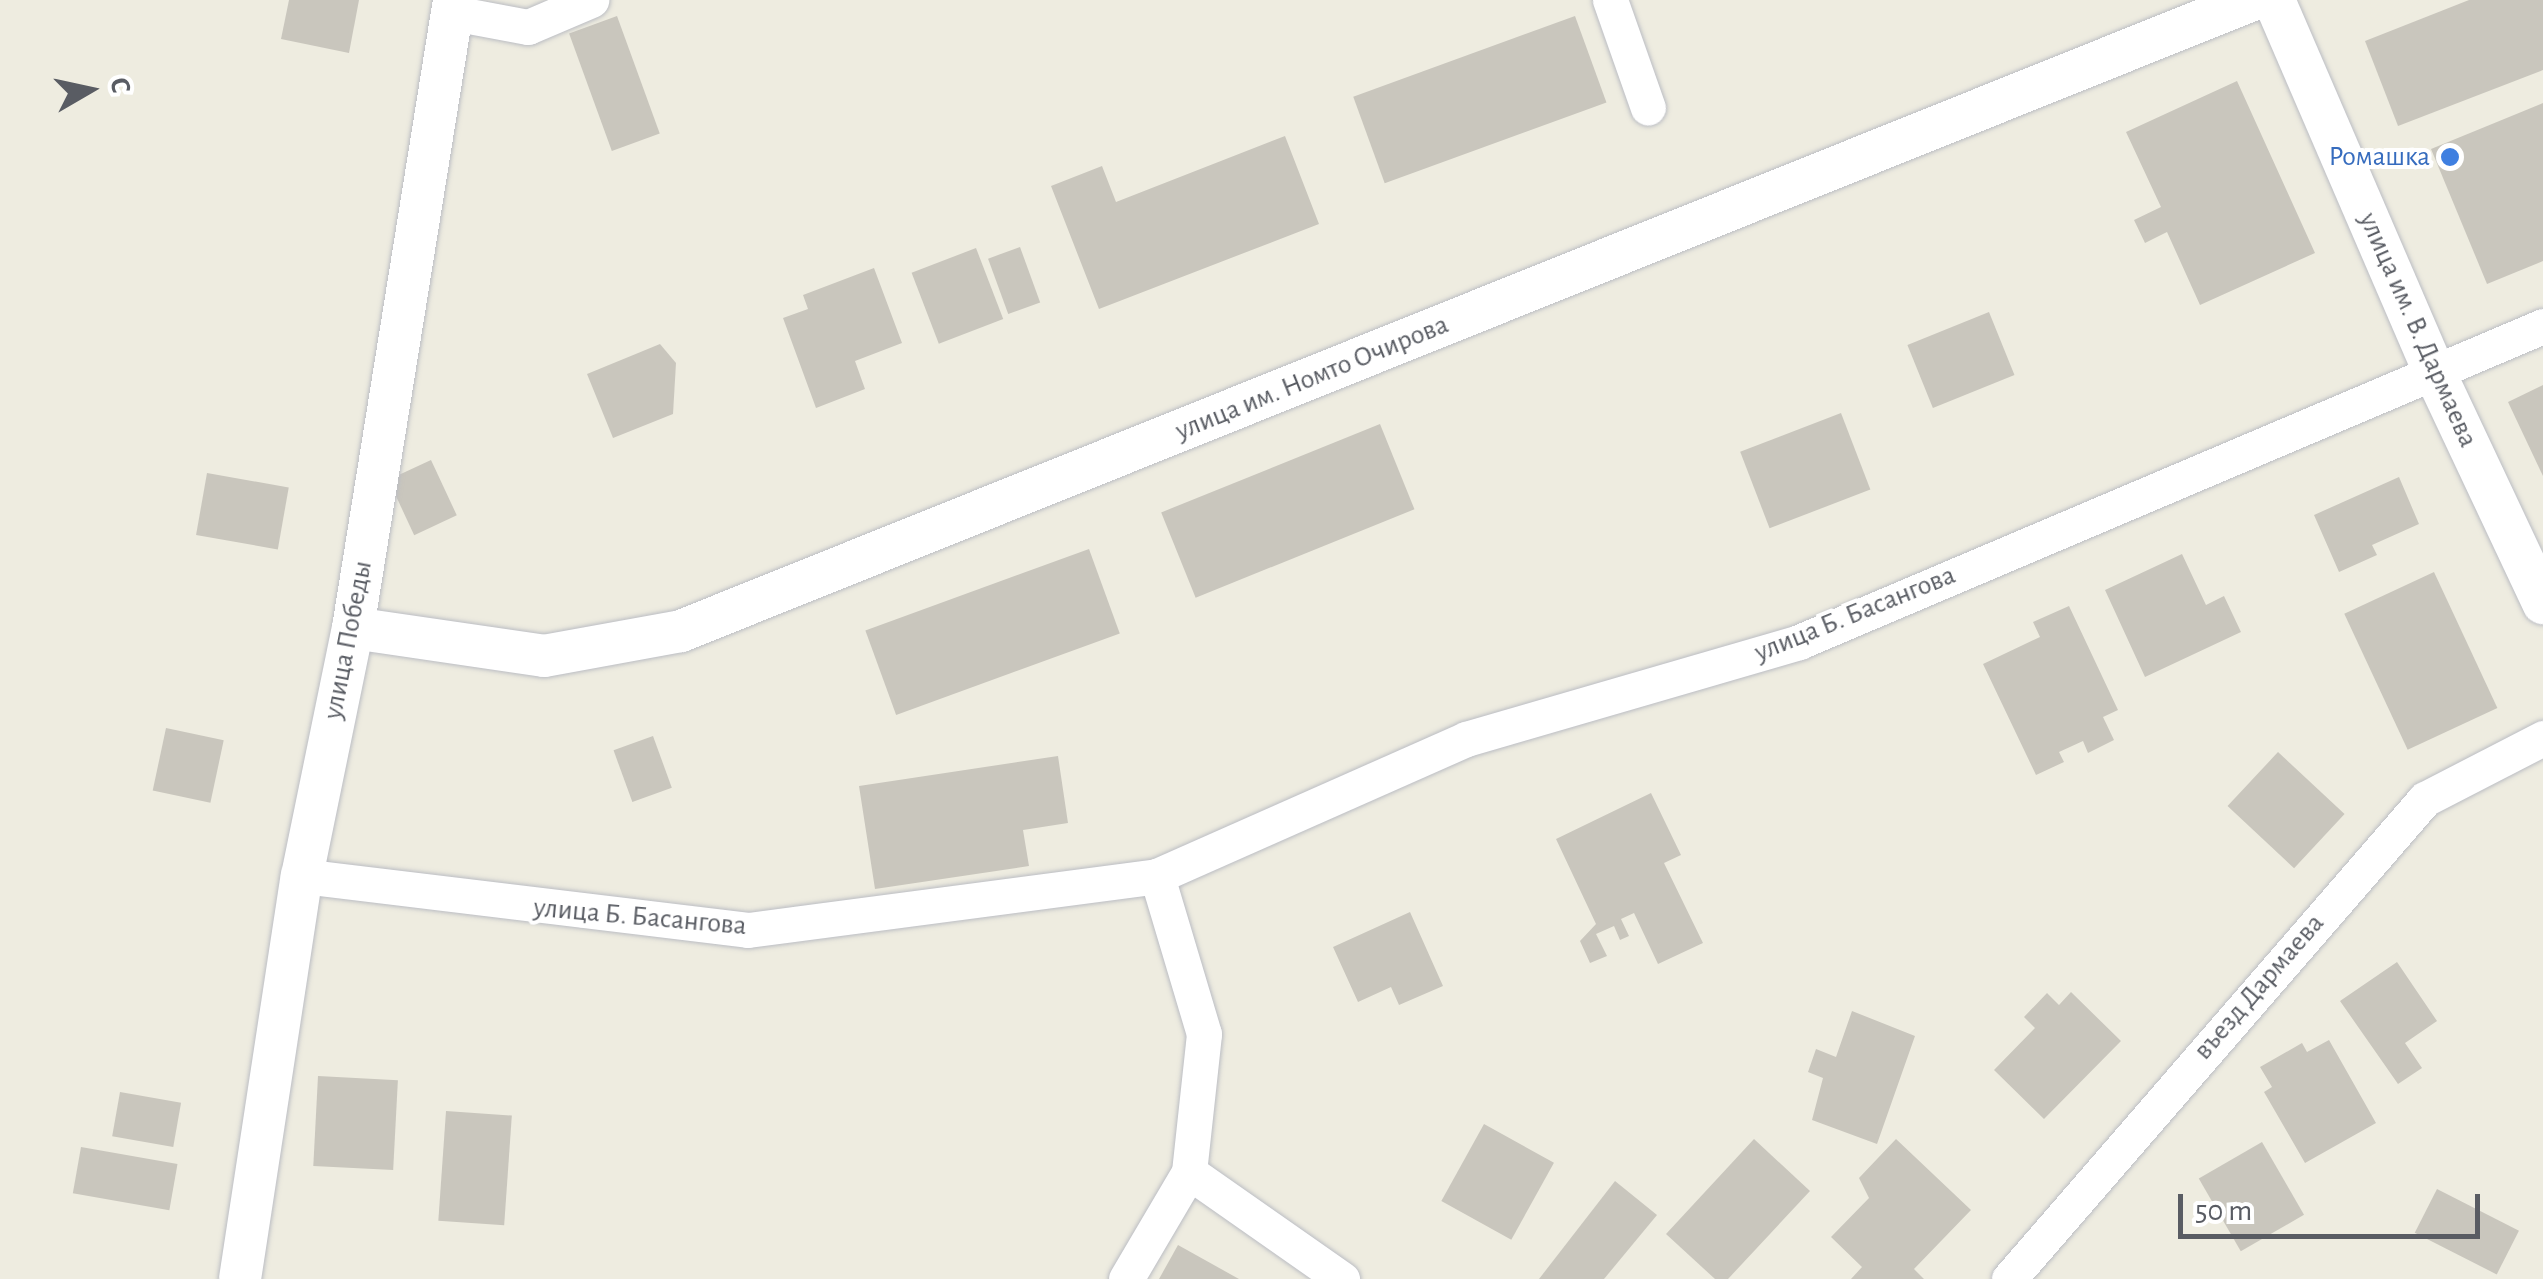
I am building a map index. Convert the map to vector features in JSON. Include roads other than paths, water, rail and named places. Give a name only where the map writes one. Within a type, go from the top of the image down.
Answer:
[{"type":"street","points":[[454,6],[528,27],[591,0]]},
{"type":"street","points":[[1610,0],[1648,108]]},
{"type":"street","name":"улица им. Номто Очирова","points":[[352,628],[544,656],[680,632],[2252,0]]},
{"type":"street","name":"улица им. В. Дармаева","points":[[2274,0],[2433,369],[2543,602]]},
{"type":"street","name":"улица Победы","points":[[240,1279],[302,876],[352,628],[454,6]]},
{"type":"street","name":"улица Б. Басангова","points":[[302,876],[748,930],[1157,876],[1466,739],[1799,642],[2433,369],[2543,326]]},
{"type":"street","name":"въезд Дармаева","points":[[2009,1279],[2425,798],[2543,738]]},
{"type":"street","points":[[1126,1279],[1189,1172],[1204,1034],[1157,876]]},
{"type":"street","points":[[1189,1172],[1342,1279]]},
{"type":"place","name":"Ромашка","points":[[2450,157]]}]
